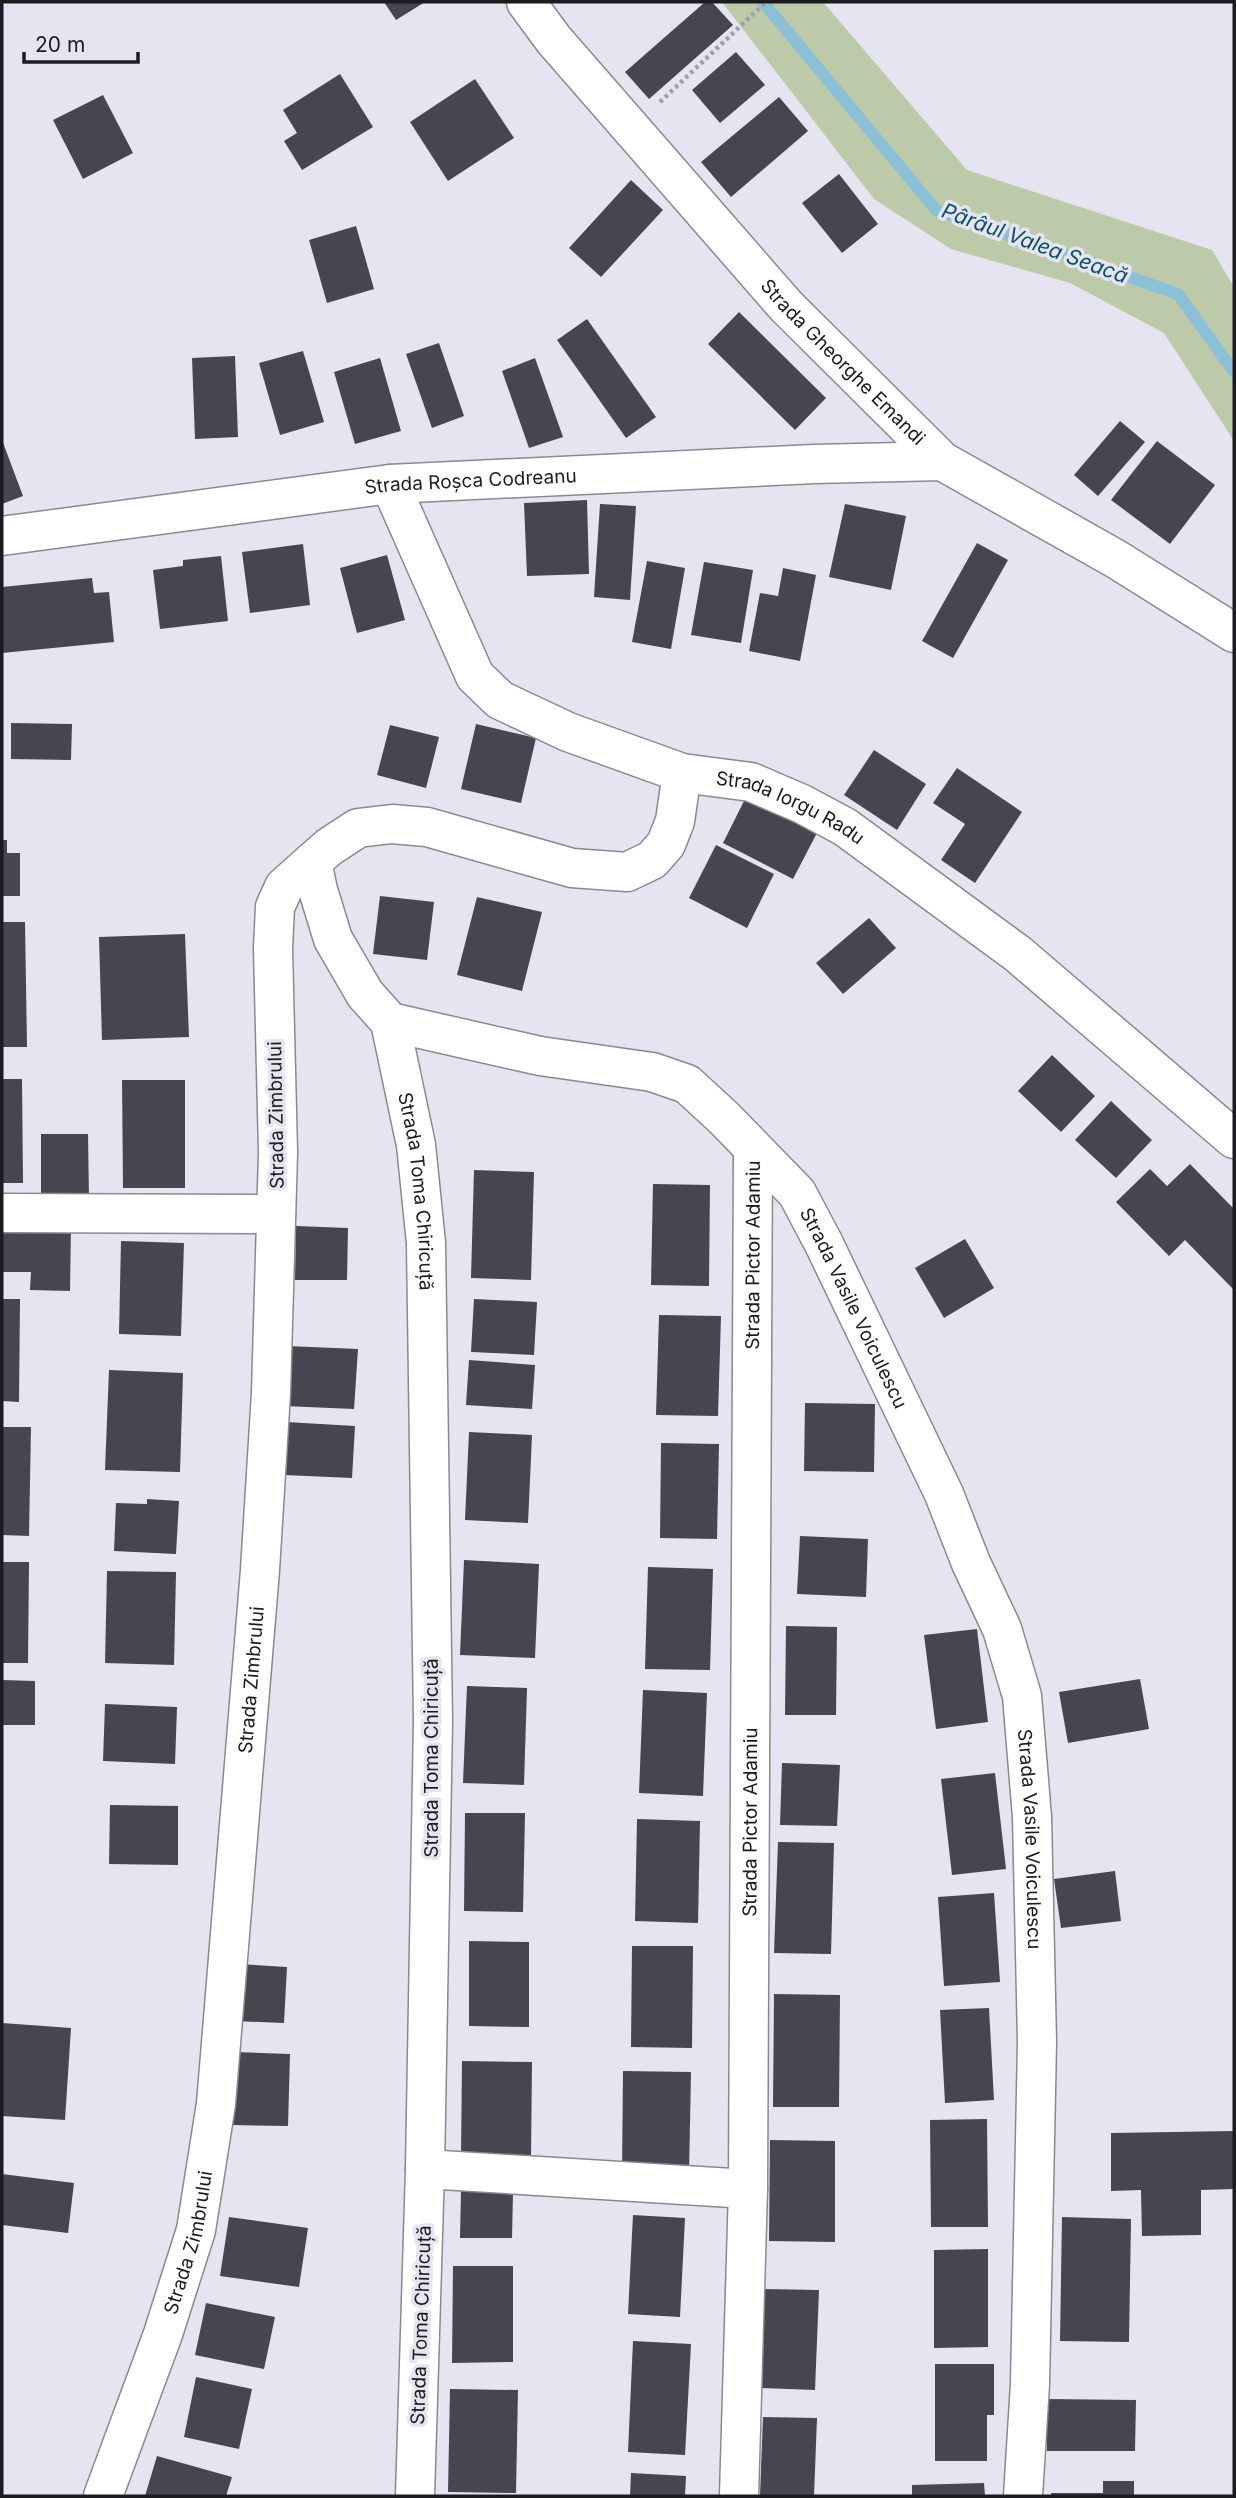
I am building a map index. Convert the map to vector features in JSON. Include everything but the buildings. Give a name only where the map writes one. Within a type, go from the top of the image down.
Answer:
[{"type":"street","name":"Strada Gheorghe Emandi","points":[[526,2],[554,40],[786,306],[942,461],[1116,559],[1234,633]]},
{"type":"street","name":"Strada Roșca Codreanu","points":[[2,536],[390,484],[814,464],[942,461]]},
{"type":"street","name":"Strada Iorgu Radu","points":[[390,484],[475,676],[500,700],[568,732],[682,773],[751,782],[802,804],[845,827],[1018,954],[1234,1139]]},
{"type":"street","points":[[390,1022],[365,993],[333,939],[312,862],[329,847],[358,828],[392,824],[426,827],[572,868],[627,872],[652,860],[666,844],[675,821],[682,773]]},
{"type":"street","name":"Strada Zimbrului","points":[[103,2496],[163,2334],[196,2230],[216,2104],[260,1570],[271,1393],[278,1152],[273,948],[275,907],[284,887],[312,862]]},
{"type":"street","name":"Strada Vasile Voiculescu","points":[[390,1022],[540,1056],[652,1072],[687,1084],[797,1193],[944,1494],[971,1563],[1002,1629],[1022,1696],[1032,1817],[1037,2042],[1030,2384],[1024,2496]]},
{"type":"street","name":"Strada Toma Chiricuță","points":[[390,1022],[416,1145],[426,1243],[433,1721],[425,2169],[415,2496]]},
{"type":"street","name":"Strada Pictor Adamiu","points":[[739,2496],[748,2189],[753,1149]]},
{"type":"street","points":[[2,1213],[276,1214]]},
{"type":"street","points":[[425,2169],[748,2189]]},
{"type":"path","points":[[631,130],[766,2]]},
{"type":"green space","points":[[722,2],[823,2],[967,170],[1212,250],[1234,287],[1234,441],[1164,333],[1070,283],[951,249],[874,199]]},
{"type":"waterway","name":"Pârâul Valea Seacă","points":[[763,2],[936,210],[1178,294],[1234,372]]}]
